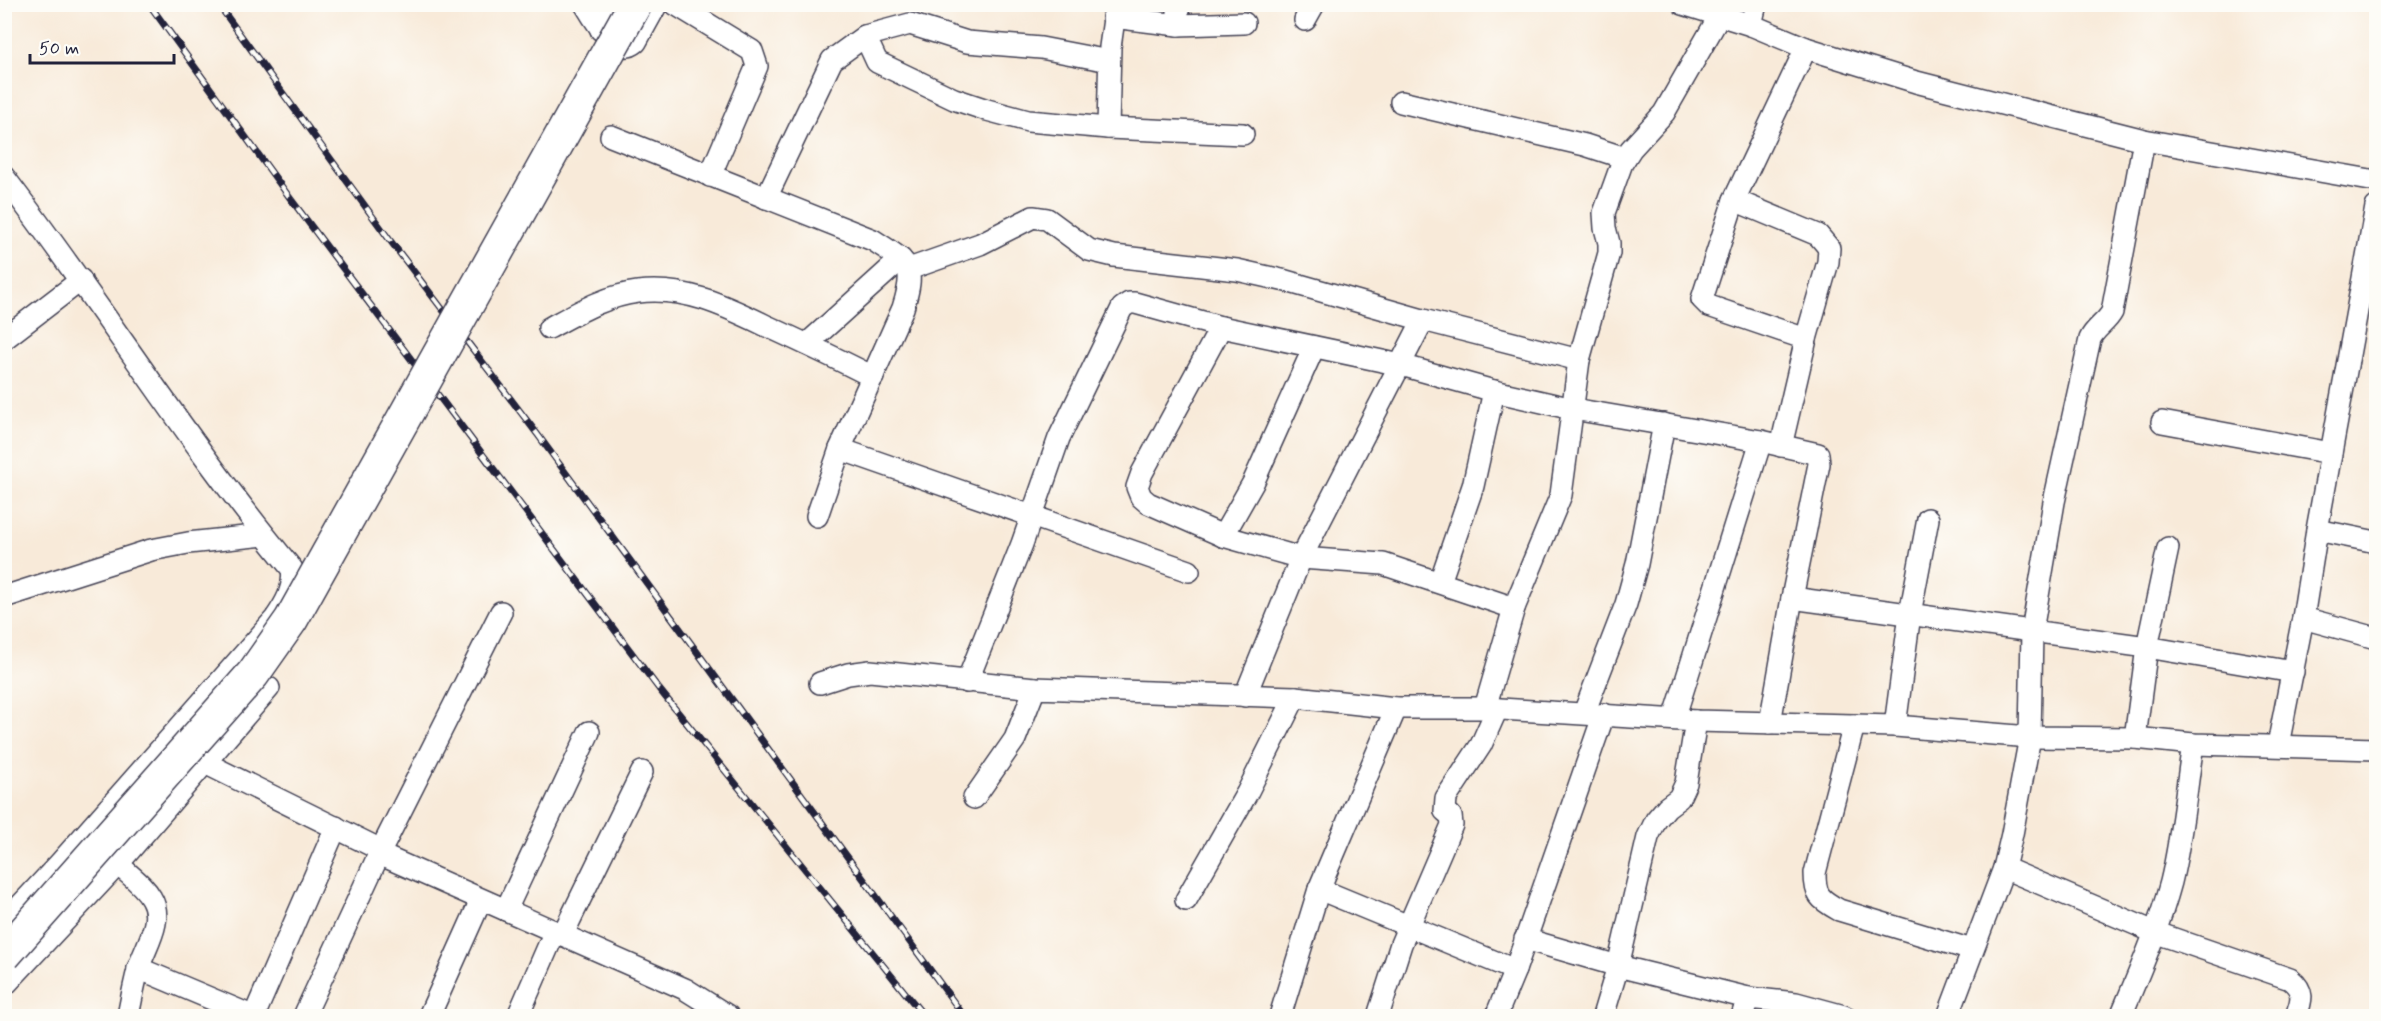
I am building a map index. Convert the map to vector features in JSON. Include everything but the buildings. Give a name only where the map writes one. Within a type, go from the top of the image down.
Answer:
[{"type":"main road","points":[[4,955],[253,674],[291,620],[635,4]]},
{"type":"street","points":[[585,4],[601,30],[619,45],[632,45],[636,42],[657,4]]},
{"type":"street","points":[[601,30],[615,4]]},
{"type":"street","points":[[675,4],[752,51],[757,66],[710,176]]},
{"type":"street","points":[[1683,4],[1720,15],[1753,15],[1806,48],[1916,82],[2144,140],[2376,181]]},
{"type":"street","points":[[1108,128],[1109,61],[1115,10],[1244,23]]},
{"type":"street","points":[[1378,1017],[1409,926],[1452,825],[1451,816],[1445,811],[1446,798],[1481,745],[1514,608],[1561,495],[1579,360],[1609,254],[1610,243],[1605,228],[1604,213],[1625,158],[1664,113],[1720,15]]},
{"type":"street","points":[[766,198],[832,60],[865,36],[910,24],[967,42],[1041,48],[1109,61]]},
{"type":"street","points":[[865,36],[877,62],[954,99],[1028,121],[1108,128],[1243,134]]},
{"type":"street","points":[[1806,48],[1734,200],[1702,299],[1704,303],[1806,339]]},
{"type":"street","points":[[1401,102],[1585,145],[1625,158]]},
{"type":"street","points":[[611,136],[873,240],[905,264],[911,284],[903,308],[840,449],[817,516]]},
{"type":"street","points":[[1947,1017],[2004,868],[2030,726],[2032,631],[2055,502],[2090,339],[2107,321],[2112,312],[2144,140]]},
{"type":"street","points":[[4,177],[81,280],[214,471],[292,569],[292,587],[284,606],[275,619],[60,863],[4,923]]},
{"type":"street","points":[[1674,720],[1771,444],[1806,339],[1828,262],[1829,248],[1818,235],[1734,200]]},
{"type":"street","points":[[2278,745],[2303,618],[2376,207]]},
{"type":"street","points":[[807,344],[905,264],[980,244],[1033,217],[1047,219],[1089,250],[1114,256],[1237,270],[1286,281],[1579,360]]},
{"type":"street","points":[[6,336],[81,280]]},
{"type":"street","points":[[549,328],[601,300],[637,292],[673,291],[710,300],[873,377]]},
{"type":"street","points":[[967,682],[1032,517],[1063,428],[1125,305],[1135,303],[1221,327],[1401,365],[1494,391],[1573,409],[1818,454],[1820,458],[1770,723]]},
{"type":"street","points":[[1245,696],[1301,558],[1424,320]]},
{"type":"street","points":[[1221,327],[1142,473],[1137,487],[1141,497],[1148,503],[1223,536],[1301,558],[1383,564],[1514,608]]},
{"type":"street","points":[[1223,536],[1253,483],[1314,347]]},
{"type":"street","points":[[1440,582],[1473,486],[1494,391]]},
{"type":"street","points":[[2162,422],[2331,453]]},
{"type":"street","points":[[1496,1017],[1525,939],[1626,604],[1637,564],[1664,424]]},
{"type":"street","points":[[840,449],[1189,571]]},
{"type":"street","points":[[1895,726],[1910,614],[1928,519]]},
{"type":"street","points":[[2317,530],[2376,542]]},
{"type":"street","points":[[4,597],[151,550],[188,543],[264,535]]},
{"type":"street","points":[[2135,738],[2146,647],[2168,548]]},
{"type":"street","points":[[1792,598],[2146,647],[2293,672]]},
{"type":"street","points":[[304,1017],[380,852],[501,612]]},
{"type":"street","points":[[2303,618],[2376,638]]},
{"type":"street","points":[[820,683],[848,674],[870,671],[1035,688],[1294,697],[1396,708],[1491,708],[1696,721],[1895,726],[2030,726],[2193,744],[2376,749]]},
{"type":"street","points":[[4,986],[118,864],[269,688]]},
{"type":"street","points":[[974,798],[1015,739],[1035,688]]},
{"type":"street","points":[[1186,900],[1247,793],[1294,697]]},
{"type":"street","points":[[1280,1017],[1318,889],[1396,708]]},
{"type":"street","points":[[1603,1017],[1618,966],[1648,837],[1656,820],[1679,798],[1686,783],[1696,721]]},
{"type":"street","points":[[1854,725],[1815,873],[1815,890],[1823,901],[1839,910],[1972,950]]},
{"type":"street","points":[[506,910],[589,732]]},
{"type":"street","points":[[2121,1017],[2170,884],[2177,856],[2193,744]]},
{"type":"street","points":[[205,764],[336,826],[380,852],[480,900],[559,932],[685,989],[728,1017]]},
{"type":"street","points":[[518,1017],[559,932],[642,772]]},
{"type":"street","points":[[138,968],[253,1017],[336,826]]},
{"type":"street","points":[[118,864],[150,896],[154,905],[153,929],[138,968],[128,1017]]},
{"type":"street","points":[[2004,868],[2154,932],[2290,979],[2299,986],[2302,996],[2296,1017]]},
{"type":"street","points":[[1318,889],[1515,970]]},
{"type":"street","points":[[429,1017],[480,900]]},
{"type":"street","points":[[1525,939],[1745,1007],[1796,1003],[1844,1017]]},
{"type":"railway","points":[[149,4],[290,198],[659,689],[924,1016]]},
{"type":"railway","points":[[218,4],[389,239],[538,435],[964,1016]]}]
